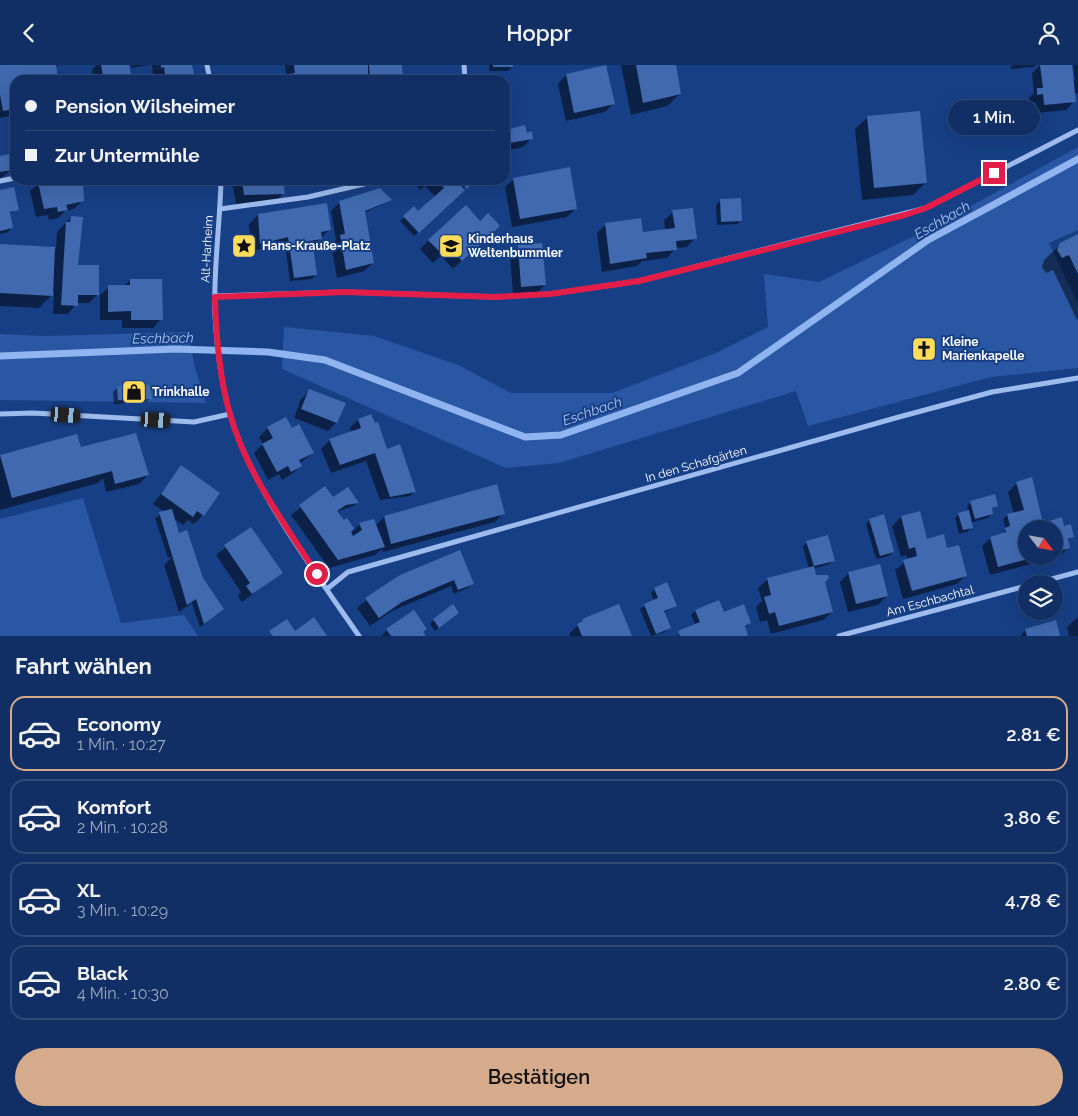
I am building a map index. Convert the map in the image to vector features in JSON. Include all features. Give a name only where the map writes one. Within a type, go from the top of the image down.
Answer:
[{"type":"street","points":[[215,297],[345,292],[495,297],[550,294],[639,281],[926,208],[1078,129]]},
{"type":"street","name":"Alt-Harheim","points":[[221,185],[215,297],[223,379],[230,414],[248,460],[268,498],[359,636]]},
{"type":"street","points":[[220,209],[308,197],[360,185]]},
{"type":"street","name":"In den Schafgärten","points":[[327,589],[348,572],[899,417],[992,392],[1078,378]]},
{"type":"street","points":[[0,414],[33,413],[194,422],[230,414]]},
{"type":"street","points":[[1063,576],[1078,572]]},
{"type":"street","name":"Am Eschbachtal","points":[[839,636],[1018,588]]},
{"type":"shaded area","points":[[1078,147],[1078,230],[1049,243],[1078,304],[1078,368],[991,377],[808,426],[796,391],[559,463],[506,468],[282,369],[284,327],[374,336],[458,365],[511,393],[612,393],[716,353],[768,327],[764,274],[819,282],[933,227]]},
{"type":"shaded area","points":[[188,332],[195,368],[206,403],[0,400],[0,334],[44,336]]},
{"type":"shaded area","points":[[83,498],[121,623],[184,615],[198,636],[0,636],[0,519]]},
{"type":"building","points":[[0,65],[56,65],[57,75],[10,75],[10,110],[3,111],[0,94]]},
{"type":"building","points":[[101,65],[129,65],[131,75],[103,75]]},
{"type":"building","points":[[161,65],[192,65],[194,75],[165,75],[164,67],[161,68]]},
{"type":"building","points":[[294,65],[368,65],[368,75],[282,75],[295,73]]},
{"type":"building","points":[[369,65],[402,65],[403,75],[370,75]]},
{"type":"building","points":[[493,65],[513,65],[513,67],[493,67]]},
{"type":"building","points":[[606,65],[615,104],[574,113],[566,74]]},
{"type":"building","points":[[636,65],[676,65],[681,94],[643,103]]},
{"type":"building","points":[[1040,65],[1072,65],[1076,102],[1044,105],[1043,94],[1037,95],[1037,88],[1043,88]]},
{"type":"building","points":[[920,111],[927,183],[874,188],[867,116]]},
{"type":"building","points":[[525,125],[527,133],[532,131],[533,139],[510,143],[510,129]]},
{"type":"building","points":[[9,154],[10,170],[0,172],[0,156]]},
{"type":"building","points":[[570,167],[577,209],[520,219],[513,178]]},
{"type":"building","points":[[39,185],[83,185],[84,201],[66,205],[68,210],[58,212],[57,207],[44,209]]},
{"type":"building","points":[[243,185],[284,185],[285,194],[244,195]]},
{"type":"building","points":[[441,185],[460,185],[465,190],[419,233],[403,216],[414,206],[418,211],[444,188]]},
{"type":"building","points":[[14,187],[19,210],[10,212],[13,228],[0,231],[0,190]]},
{"type":"building","points":[[380,188],[392,200],[365,211],[374,263],[346,270],[340,235],[345,234],[339,201]]},
{"type":"building","points":[[741,198],[742,221],[721,222],[720,199]]},
{"type":"building","points":[[327,203],[331,230],[321,232],[322,239],[309,241],[310,246],[313,245],[317,275],[294,278],[288,237],[260,244],[258,214]]},
{"type":"building","points":[[466,205],[480,221],[488,213],[500,226],[462,261],[450,248],[443,255],[428,240]]},
{"type":"building","points":[[693,208],[697,239],[676,241],[677,250],[646,253],[647,258],[610,264],[605,223],[641,218],[643,232],[675,228],[672,210]]},
{"type":"building","points":[[71,216],[83,217],[78,265],[99,265],[99,295],[78,295],[78,306],[61,305],[66,222],[70,222]]},
{"type":"building","points":[[1078,234],[1078,274],[1069,255],[1062,258],[1057,250],[1060,243]]},
{"type":"building","points":[[542,243],[546,285],[521,287],[518,245]]},
{"type":"building","points":[[0,244],[55,247],[53,296],[0,293]]},
{"type":"building","points":[[130,279],[162,279],[163,320],[131,320],[131,311],[108,312],[108,285],[130,285]]},
{"type":"building","name":"Trinkhalle","points":[[150,385],[152,399],[118,400],[117,386]]},
{"type":"building","points":[[309,389],[346,403],[337,423],[301,409]]},
{"type":"building","points":[[371,414],[375,423],[378,422],[387,449],[400,444],[416,492],[390,497],[375,453],[340,465],[329,439],[361,428],[358,419]]},
{"type":"building","points":[[286,417],[292,428],[299,424],[314,453],[299,460],[302,466],[291,472],[288,466],[277,472],[262,444],[273,438],[267,427]]},
{"type":"building","points":[[136,433],[149,475],[115,484],[112,471],[12,498],[0,455],[77,434],[81,447]]},
{"type":"building","points":[[181,465],[220,493],[204,516],[197,511],[193,517],[161,494]]},
{"type":"building","points":[[1032,477],[1042,520],[1018,520],[1018,562],[998,567],[990,537],[1006,532],[1005,528],[1010,526],[1007,514],[1024,510],[1016,482]]},
{"type":"building","points":[[497,484],[505,514],[391,544],[384,516]]},
{"type":"building","points":[[325,486],[333,497],[348,487],[359,503],[346,505],[337,511],[344,520],[347,518],[354,528],[351,532],[353,536],[362,530],[359,523],[374,519],[385,547],[338,560],[299,505]]},
{"type":"building","points":[[995,494],[998,506],[992,508],[993,514],[975,519],[970,501]]},
{"type":"building","points":[[172,509],[179,533],[187,530],[203,578],[224,609],[204,624],[196,599],[187,605],[159,512]]},
{"type":"building","points":[[969,510],[973,528],[963,530],[958,513]]},
{"type":"building","points":[[920,511],[927,539],[944,534],[947,548],[959,545],[967,576],[912,591],[903,560],[917,556],[915,547],[909,549],[901,516]]},
{"type":"building","points":[[884,514],[894,552],[880,556],[869,519]]},
{"type":"building","points":[[1063,522],[1064,526],[1071,524],[1074,537],[1068,539],[1070,548],[1063,550]]},
{"type":"building","points":[[251,527],[283,573],[252,594],[246,586],[250,583],[224,545]]},
{"type":"building","points":[[828,535],[835,561],[814,566],[806,541]]},
{"type":"building","points":[[460,550],[474,584],[458,590],[454,580],[402,602],[379,618],[365,598],[400,575]]},
{"type":"building","points":[[880,564],[888,596],[856,604],[848,572]]},
{"type":"building","points":[[814,566],[816,575],[828,575],[829,578],[825,582],[833,612],[779,626],[775,612],[769,614],[764,597],[771,595],[767,578]]},
{"type":"building","points":[[667,582],[677,606],[664,611],[671,628],[656,634],[644,604],[658,598],[654,588]]},
{"type":"building","points":[[719,600],[724,612],[744,604],[751,623],[745,626],[748,636],[680,636],[678,631],[700,622],[695,610]]},
{"type":"building","points":[[453,604],[459,613],[439,628],[433,619]]},
{"type":"building","points":[[619,604],[632,636],[582,636],[577,624],[583,621],[582,619]]},
{"type":"building","points":[[414,610],[427,629],[423,632],[426,636],[391,636],[386,629]]},
{"type":"building","points":[[314,617],[327,636],[273,636],[269,631],[287,619],[295,631]]},
{"type":"building","points":[[1056,620],[1060,636],[1027,636],[1025,629]]},
{"type":"waterway","name":"Eschbach","points":[[0,356],[175,349],[268,352],[325,360],[525,437],[561,435],[738,373],[928,240],[1078,159]]},
{"type":"place","name":"Hans-Krauße-Platz","points":[[244,246]]},
{"type":"place","name":"Kinderhaus Weltenbummler","points":[[451,246]]},
{"type":"place","name":"Kleine Marienkapelle","points":[[924,349]]},
{"type":"place","name":"Trinkhalle","points":[[134,392]]},
{"type":"route","points":[[317,574],[268,498],[248,460],[230,414],[223,379],[215,297],[345,292],[495,297],[550,294],[639,281],[905,215],[926,208],[994,173]]}]
